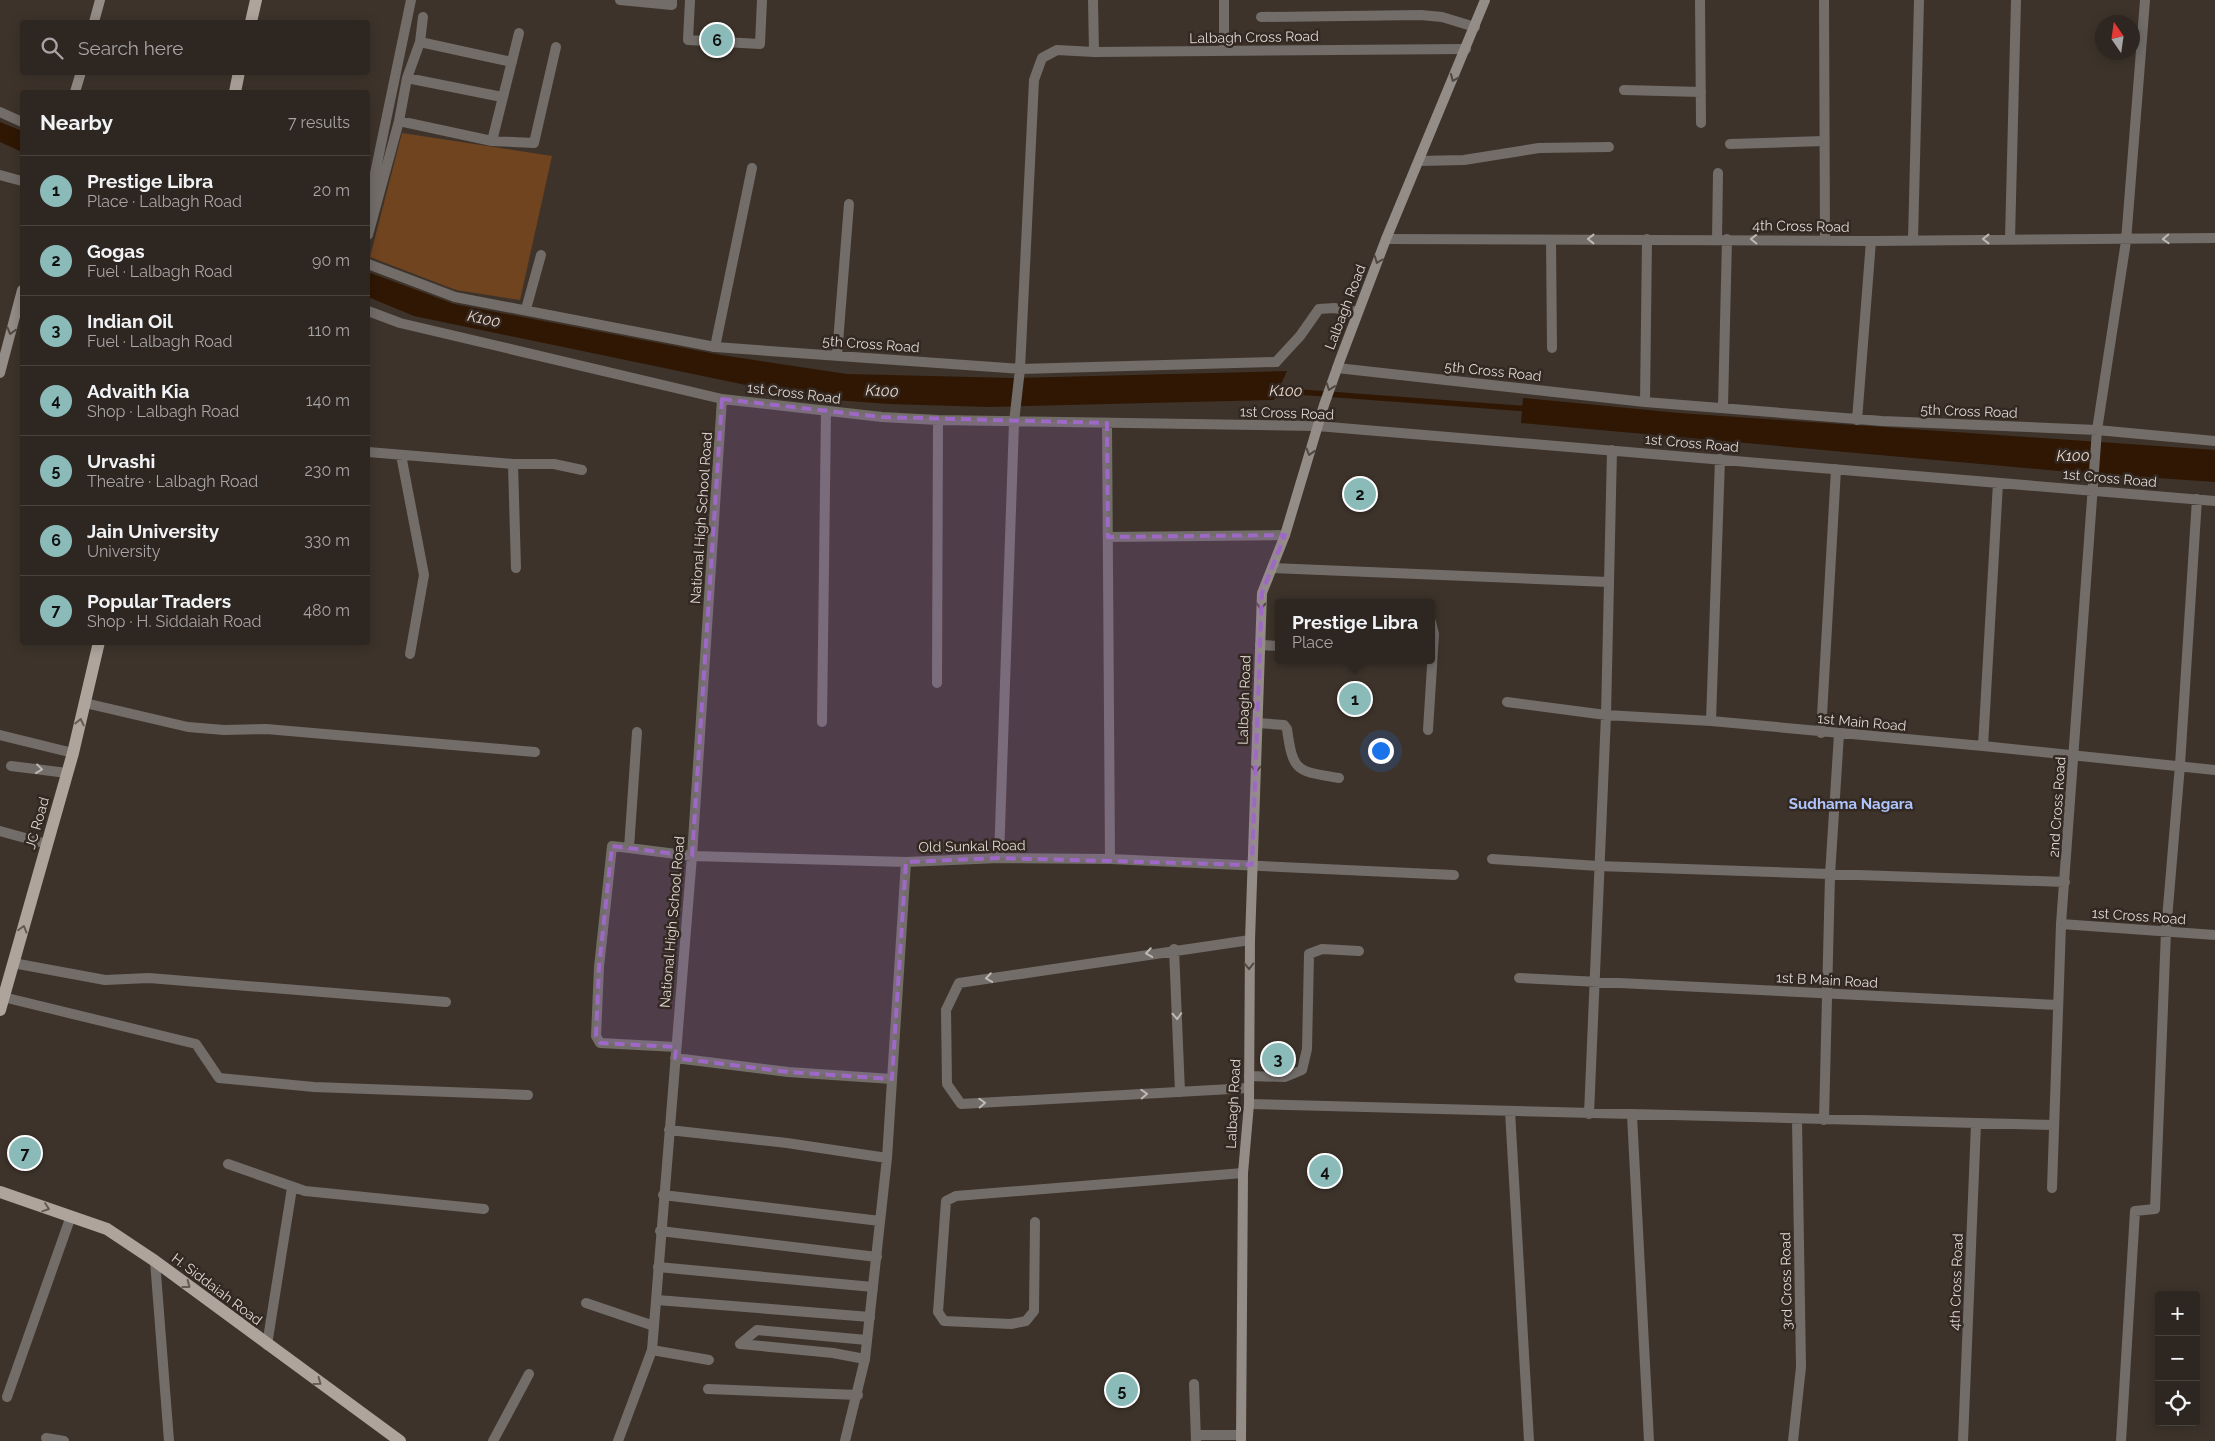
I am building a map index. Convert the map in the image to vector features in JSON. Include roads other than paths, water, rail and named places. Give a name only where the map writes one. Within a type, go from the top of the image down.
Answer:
[{"type":"main road","points":[[95,20],[100,0]]},
{"type":"main road","points":[[251,20],[256,0]]},
{"type":"main road","name":"Lalbagh Road","points":[[1241,1438],[1243,1173],[1249,1104],[1250,940],[1262,593],[1285,535],[1317,426],[1358,312],[1386,238],[1485,0]]},
{"type":"main road","points":[[76,90],[80,75]]},
{"type":"main road","points":[[235,90],[238,75]]},
{"type":"main road","points":[[0,373],[3,349],[20,296]]},
{"type":"main road","name":"JC Road","points":[[2,1004],[73,753],[98,645]]},
{"type":"main road","name":"H. Siddaiah Road","points":[[0,1192],[107,1229],[155,1261],[400,1441]]},
{"type":"street","points":[[370,197],[411,0]]},
{"type":"street","points":[[620,0],[672,5],[672,0]]},
{"type":"street","points":[[690,0],[688,40],[760,44],[762,0]]},
{"type":"street","points":[[1093,0],[1094,52]]},
{"type":"street","points":[[1224,0],[1224,51]]},
{"type":"street","points":[[1700,0],[1701,123]]},
{"type":"street","points":[[1824,0],[1825,240]]},
{"type":"street","points":[[1913,240],[1918,0]]},
{"type":"street","points":[[2010,239],[2016,0]]},
{"type":"street","name":"2nd Cross Road","points":[[2052,1188],[2061,924],[2075,755],[2096,433],[2126,240],[2145,0]]},
{"type":"street","points":[[1261,17],[1422,15],[1442,17],[1475,27]]},
{"type":"street","points":[[370,228],[399,121],[407,78],[420,42],[423,17]]},
{"type":"street","points":[[492,141],[519,33]]},
{"type":"street","points":[[420,42],[512,62]]},
{"type":"street","points":[[399,121],[492,141],[534,143],[556,47]]},
{"type":"street","name":"Lalbagh Cross Road","points":[[999,858],[1014,422],[1020,372],[1034,80],[1042,58],[1057,50],[1094,52],[1466,49]]},
{"type":"street","points":[[407,78],[502,97]]},
{"type":"street","points":[[1624,90],[1701,92]]},
{"type":"street","points":[[0,112],[20,121]]},
{"type":"street","points":[[1730,144],[1824,141]]},
{"type":"street","points":[[1419,161],[1464,160],[1539,148],[1609,147]]},
{"type":"street","points":[[715,347],[752,168]]},
{"type":"street","points":[[1718,173],[1722,239],[1723,407]]},
{"type":"street","points":[[0,175],[20,180]]},
{"type":"street","points":[[837,356],[849,204]]},
{"type":"street","name":"4th Cross Road","points":[[1386,238],[1871,241],[2215,238]]},
{"type":"street","points":[[1645,402],[1647,239]]},
{"type":"street","points":[[1551,240],[1552,348]]},
{"type":"street","points":[[1856,420],[1871,241]]},
{"type":"street","points":[[526,309],[541,255]]},
{"type":"street","name":"5th Cross Road","points":[[370,265],[455,297],[526,309],[715,347],[1020,372],[1276,362],[1300,336],[1319,309],[1334,308],[1358,312]]},
{"type":"street","name":"1st Cross Road","points":[[370,312],[400,323],[722,399],[882,417],[1107,424],[1317,426],[2215,501]]},
{"type":"street","name":"5th Cross Road","points":[[1337,368],[1645,402],[1723,407],[1856,420],[2096,433],[2215,442]]},
{"type":"street","name":"National High School Road","points":[[618,1441],[652,1350],[660,1232],[692,856],[722,399]]},
{"type":"street","points":[[822,722],[826,411]]},
{"type":"street","points":[[937,683],[938,420]]},
{"type":"street","points":[[1107,424],[1110,859]]},
{"type":"street","points":[[1589,1114],[1598,866],[1606,715],[1612,450]]},
{"type":"street","points":[[370,452],[513,464],[554,464],[582,470]]},
{"type":"street","points":[[402,455],[424,575],[410,654]]},
{"type":"street","points":[[1712,721],[1720,460]]},
{"type":"street","points":[[513,464],[516,568]]},
{"type":"street","points":[[1821,732],[1836,469]]},
{"type":"street","points":[[1983,746],[1998,483]]},
{"type":"street","points":[[2121,1441],[2135,1210],[2155,1209],[2166,931],[2180,765],[2197,499]]},
{"type":"street","points":[[1108,536],[1285,535]]},
{"type":"street","points":[[1272,568],[1608,582]]},
{"type":"street","points":[[1260,645],[1275,646]]},
{"type":"street","points":[[1428,730],[1432,664]]},
{"type":"street","name":"1st Main Road","points":[[1507,702],[1606,715],[1712,721],[2180,765],[2215,770]]},
{"type":"street","points":[[85,703],[188,727],[224,730],[266,729],[535,752]]},
{"type":"street","points":[[1257,723],[1284,725],[1287,729],[1292,759],[1305,773],[1339,778]]},
{"type":"street","points":[[636,732],[629,848],[612,846],[599,967],[596,1036],[600,1043],[675,1053],[788,1072],[892,1079]]},
{"type":"street","points":[[1824,1120],[1830,875],[1838,734]]},
{"type":"street","points":[[0,735],[73,753]]},
{"type":"street","points":[[11,766],[67,773]]},
{"type":"street","points":[[0,832],[47,844]]},
{"type":"street","name":"Old Sunkal Road","points":[[629,848],[692,856],[906,862],[999,858],[1110,859],[1454,875]]},
{"type":"street","points":[[1492,859],[1598,866],[2065,882]]},
{"type":"street","points":[[845,1441],[858,1395],[865,1359],[887,1158],[906,862]]},
{"type":"street","name":"1st Cross Road","points":[[2061,924],[2215,935]]},
{"type":"street","points":[[1249,1088],[961,1104],[947,1084],[946,1010],[959,983],[1174,949],[1250,940]]},
{"type":"street","points":[[1174,949],[1180,1092]]},
{"type":"street","points":[[1249,1076],[1285,1077],[1302,1070],[1307,1049],[1309,954],[1322,949],[1359,951]]},
{"type":"street","points":[[13,964],[105,980],[148,978],[446,1002]]},
{"type":"street","name":"1st B Main Road","points":[[1519,978],[2058,1005]]},
{"type":"street","points":[[2,1004],[196,1044],[219,1078],[314,1087],[528,1096]]},
{"type":"street","points":[[1249,1104],[1796,1120],[2054,1125]]},
{"type":"street","points":[[1510,1111],[1529,1441]]},
{"type":"street","points":[[1632,1115],[1649,1441]]},
{"type":"street","name":"3rd Cross Road","points":[[1793,1441],[1801,1367],[1796,1120]]},
{"type":"street","name":"4th Cross Road","points":[[1964,1441],[1976,1124]]},
{"type":"street","points":[[669,1130],[786,1143],[887,1158]]},
{"type":"street","points":[[228,1164],[305,1191],[484,1209]]},
{"type":"street","points":[[1035,1222],[1034,1311],[1026,1320],[1011,1324],[944,1321],[938,1312],[946,1201],[956,1196],[1243,1173]]},
{"type":"street","points":[[267,1345],[292,1188]]},
{"type":"street","points":[[663,1196],[880,1221]]},
{"type":"street","points":[[7,1397],[71,1216]]},
{"type":"street","points":[[660,1232],[876,1257]]},
{"type":"street","points":[[155,1261],[169,1441]]},
{"type":"street","points":[[658,1267],[873,1287]]},
{"type":"street","points":[[656,1300],[788,1312],[870,1317]]},
{"type":"street","points":[[586,1303],[654,1326]]},
{"type":"street","points":[[865,1359],[833,1353],[740,1344],[756,1330],[867,1340]]},
{"type":"street","points":[[652,1350],[709,1360]]},
{"type":"street","points":[[492,1441],[529,1374]]},
{"type":"street","points":[[1194,1384],[1196,1438],[1241,1438]]},
{"type":"street","points":[[708,1389],[858,1395]]},
{"type":"street","points":[[46,1438],[64,1441]]},
{"type":"water","points":[[0,122],[20,130],[20,151],[0,142]]},
{"type":"water","name":"K100","points":[[370,273],[454,304],[721,355],[847,374],[1013,378],[1287,371],[1274,400],[989,407],[889,404],[808,398],[414,316],[370,298]]},
{"type":"water","name":"K100","points":[[1523,398],[1679,413],[2215,450],[2215,482],[2059,471],[1521,423]]},
{"type":"waterway","name":"K100","points":[[1272,390],[1529,409]]},
{"type":"place","name":"Jain University","points":[[717,40]]},
{"type":"place","name":"Gogas","points":[[1360,494]]},
{"type":"place","name":"Prestige Libra","points":[[1355,699]]},
{"type":"place","name":"Indian Oil","points":[[1278,1059]]},
{"type":"place","name":"Popular Traders","points":[[25,1153]]},
{"type":"place","name":"Advaith Kia","points":[[1325,1171]]},
{"type":"place","name":"Urvashi","points":[[1122,1390]]},
{"type":"district","name":"Sudhama Nagara","points":[[1851,804]]}]
